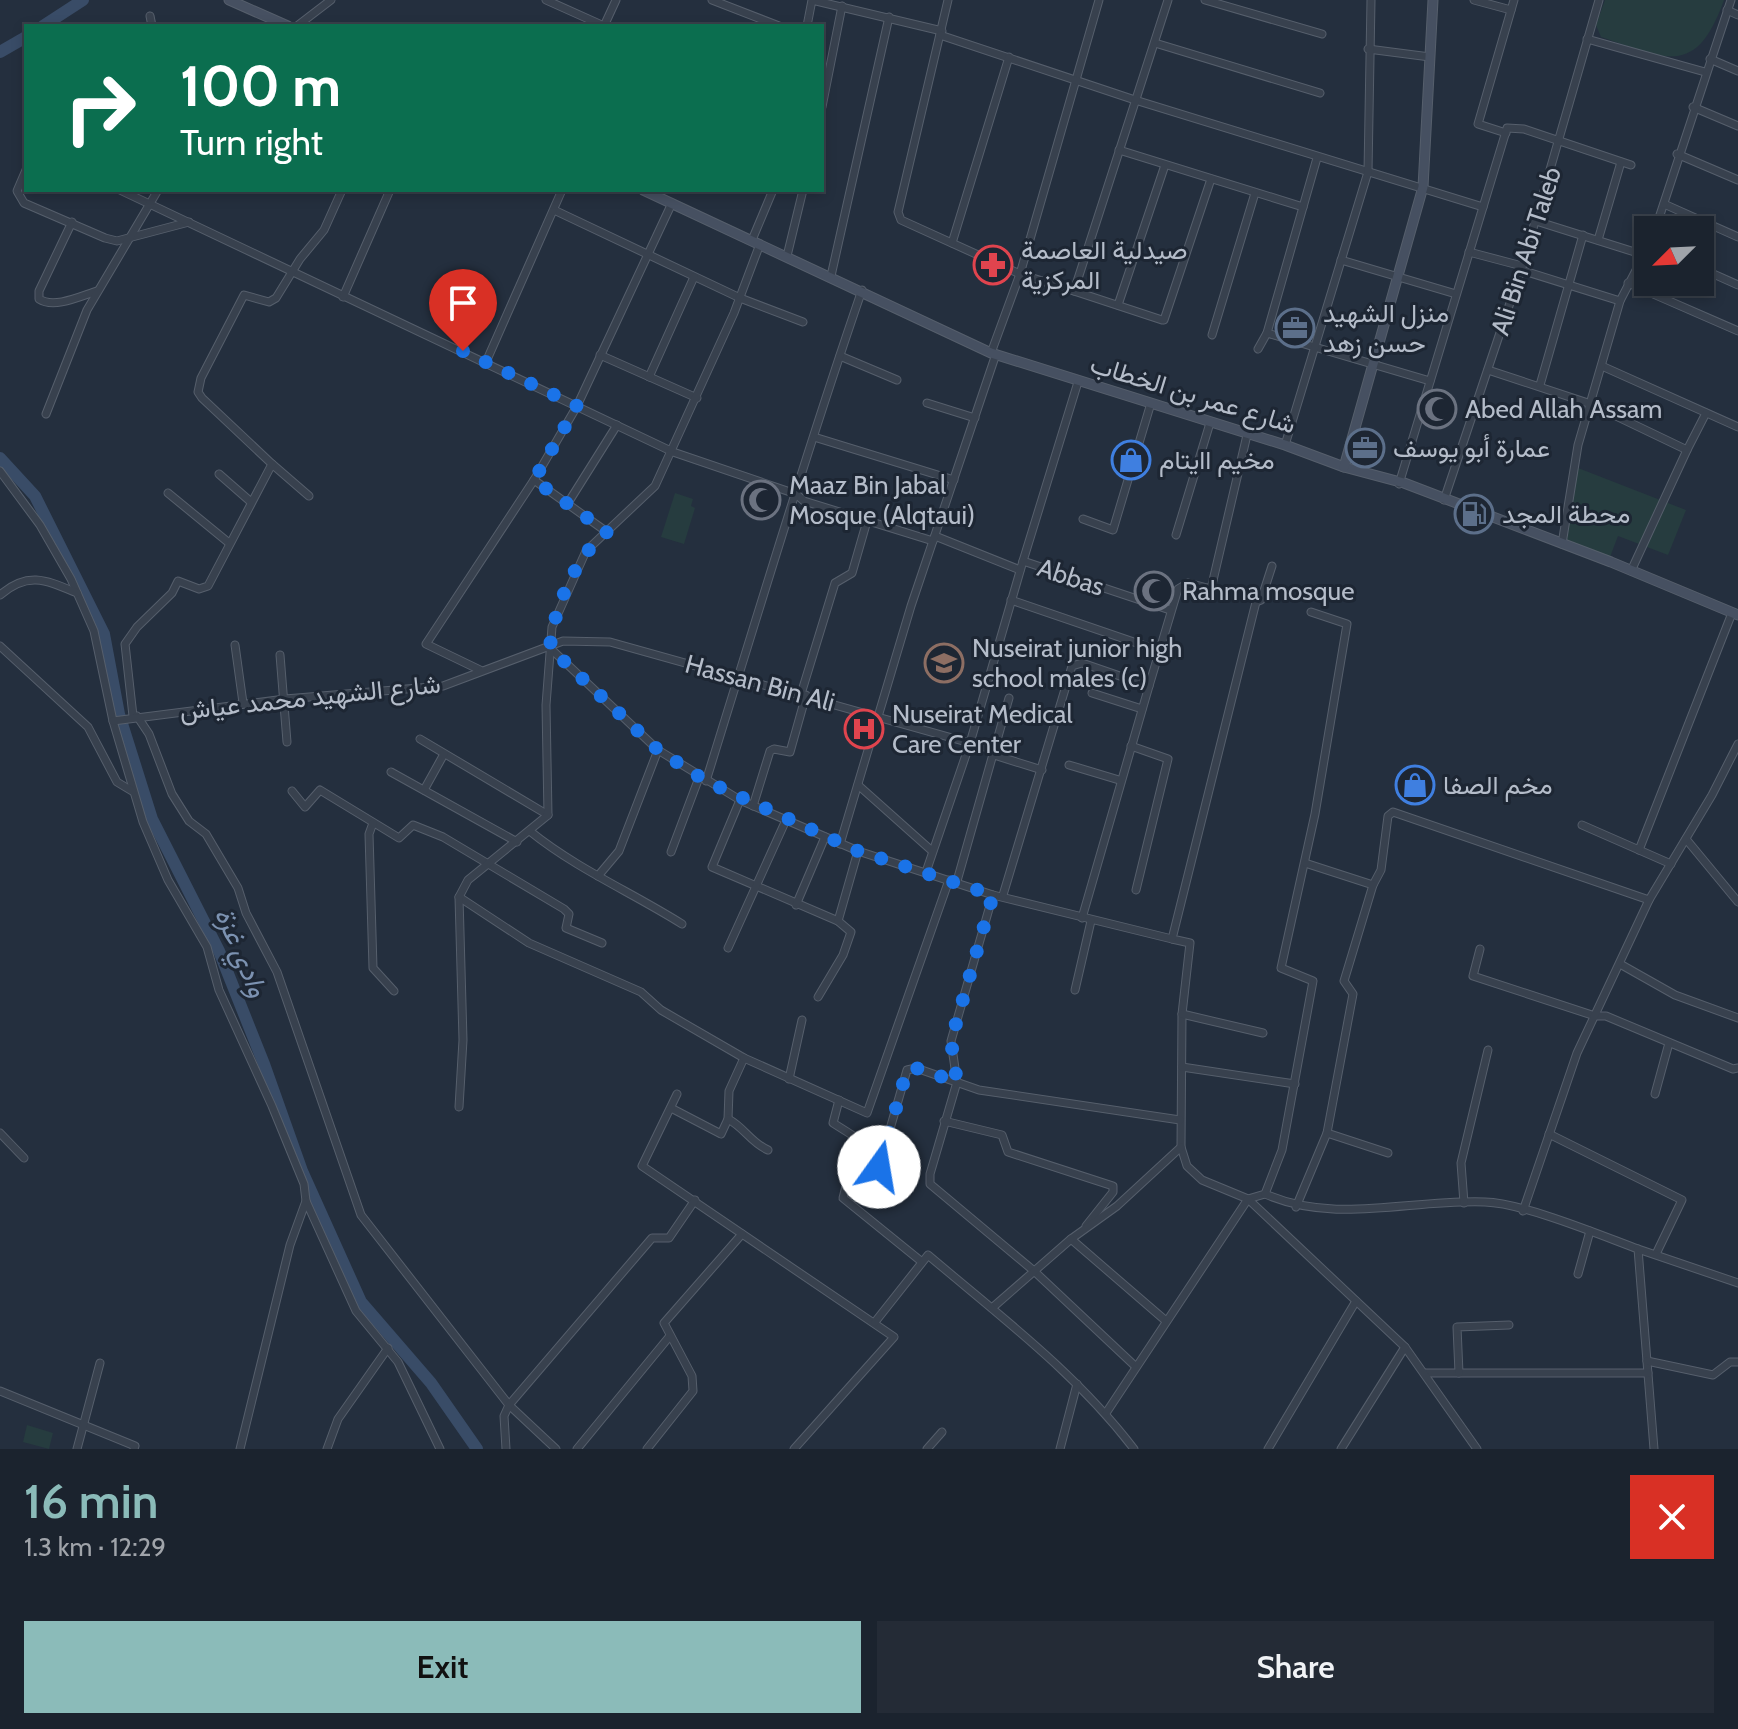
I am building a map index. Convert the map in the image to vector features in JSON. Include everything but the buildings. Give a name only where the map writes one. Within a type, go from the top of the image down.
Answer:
[{"type":"street","points":[[229,0],[283,24]]},
{"type":"street","points":[[300,24],[331,0]]},
{"type":"street","points":[[546,0],[600,24]]},
{"type":"street","points":[[605,24],[616,0]]},
{"type":"street","points":[[712,0],[774,24]]},
{"type":"street","points":[[807,24],[812,0],[889,17],[1135,100],[1483,207]]},
{"type":"street","points":[[948,0],[898,212],[901,220],[1020,274],[1163,320],[1211,179]]},
{"type":"street","points":[[840,844],[934,538],[1020,274],[1099,0]]},
{"type":"street","points":[[1074,291],[1168,0]]},
{"type":"street","points":[[1205,0],[1322,34]]},
{"type":"street","points":[[1285,445],[1368,172],[1371,0]]},
{"type":"street","points":[[1344,467],[1423,187],[1433,0]]},
{"type":"street","points":[[1474,0],[1511,10]]},
{"type":"street","points":[[1506,133],[1478,124],[1514,0]]},
{"type":"street","name":"Ali Bin Abi Taleb","points":[[1444,500],[1536,221],[1599,0]]},
{"type":"street","points":[[1660,216],[1677,154],[1731,0]]},
{"type":"street","points":[[824,97],[842,6]]},
{"type":"street","points":[[1727,10],[1738,15]]},
{"type":"street","points":[[150,16],[152,24]]},
{"type":"street","points":[[831,276],[889,17]]},
{"type":"street","points":[[1587,39],[1705,72]]},
{"type":"street","points":[[1155,43],[1320,93]]},
{"type":"street","points":[[1368,49],[1430,57]]},
{"type":"street","points":[[952,243],[1009,57]]},
{"type":"street","points":[[1710,59],[1738,71]]},
{"type":"street","points":[[1693,107],[1738,126]]},
{"type":"street","points":[[1399,484],[1507,128],[1524,129],[1631,165]]},
{"type":"street","points":[[1119,150],[1303,207]]},
{"type":"street","points":[[1677,154],[1738,180]]},
{"type":"street","points":[[1258,349],[1267,333],[1317,158]]},
{"type":"street","points":[[1598,240],[1621,162]]},
{"type":"street","points":[[1118,305],[1165,165]]},
{"type":"street","points":[[24,175],[17,191],[19,198],[105,238],[127,239],[189,222]]},
{"type":"street","name":"Abbas","points":[[125,192],[673,452],[796,494],[804,501],[934,538],[1020,570],[1023,561],[1170,610]]},
{"type":"street","points":[[46,414],[97,291],[156,192]]},
{"type":"street","points":[[309,496],[198,392],[201,378],[244,295],[269,302],[276,298],[290,273],[324,230],[341,192]]},
{"type":"street","points":[[343,297],[389,192]]},
{"type":"street","points":[[486,362],[561,192]]},
{"type":"street","points":[[459,1107],[463,1027],[459,897],[468,880],[531,832],[548,815],[546,705],[552,627],[586,551],[655,486],[673,452],[740,298],[772,192]]},
{"type":"street","points":[[787,256],[803,192]]},
{"type":"street","name":"شارع عمر بن الخطاب","points":[[656,193],[993,354],[1285,445],[1344,467],[1373,473],[1562,544],[1735,614]]},
{"type":"street","points":[[1212,335],[1255,193]]},
{"type":"street","points":[[480,670],[426,644],[534,480],[577,406],[672,203]]},
{"type":"street","points":[[1664,204],[1738,237]]},
{"type":"street","points":[[554,210],[740,298],[803,322]]},
{"type":"street","points":[[1536,221],[1634,252]]},
{"type":"street","points":[[72,222],[39,291],[39,299],[45,303],[58,302],[97,291]]},
{"type":"street","points":[[1540,385],[1583,235]]},
{"type":"street","points":[[1469,252],[1620,301]]},
{"type":"street","points":[[1341,260],[1456,294]]},
{"type":"street","points":[[1562,544],[1572,473],[1620,301],[1634,270]]},
{"type":"street","points":[[1714,274],[1738,285]]},
{"type":"street","points":[[649,377],[694,277]]},
{"type":"street","points":[[1628,283],[1738,331]]},
{"type":"street","points":[[671,852],[703,778],[740,676],[862,290]]},
{"type":"street","points":[[1267,333],[1430,381]]},
{"type":"street","points":[[600,355],[697,398]]},
{"type":"street","points":[[840,356],[897,380]]},
{"type":"street","points":[[1604,367],[1738,427]]},
{"type":"street","points":[[1488,370],[1591,404],[1687,450]]},
{"type":"street","points":[[1023,561],[1078,382]]},
{"type":"street","points":[[927,403],[975,418]]},
{"type":"street","points":[[1083,519],[1113,530],[1151,403]]},
{"type":"street","points":[[1631,571],[1706,413]]},
{"type":"street","points":[[1176,535],[1210,423]]},
{"type":"street","points":[[568,503],[617,425]]},
{"type":"street","points":[[1082,918],[1170,610],[1182,584],[1211,589],[1247,435]]},
{"type":"street","points":[[814,437],[954,480]]},
{"type":"street","points":[[272,464],[208,586],[199,589],[178,581],[172,593],[137,627],[125,644],[125,718],[132,791],[163,870],[207,947],[219,990],[272,1106],[304,1184],[306,1201],[356,1311],[388,1348],[405,1374],[440,1449]]},
{"type":"street","points":[[0,471],[40,525],[77,593],[125,718],[149,734],[172,794],[189,821],[206,834],[238,888],[246,913],[277,972],[361,1215],[509,1405],[556,1449]]},
{"type":"street","points":[[219,474],[251,502]]},
{"type":"street","points":[[534,480],[607,532]]},
{"type":"street","points":[[168,493],[229,543]]},
{"type":"street","points":[[753,806],[770,751],[790,752],[835,583],[852,573],[867,521]]},
{"type":"street","points":[[1172,939],[1256,602],[1261,600],[1272,566]]},
{"type":"street","points":[[926,872],[970,743],[1020,570]]},
{"type":"street","points":[[0,595],[12,585],[37,577],[77,593]]},
{"type":"street","points":[[1011,600],[1160,651]]},
{"type":"street","points":[[1265,1194],[1282,1150],[1313,981],[1281,968],[1305,863],[1347,624],[1311,612]]},
{"type":"street","points":[[1639,850],[1735,614]]},
{"type":"street","name":"Hassan Bin Ali","points":[[550,648],[563,641],[610,642],[970,743],[1042,770]]},
{"type":"street","points":[[235,645],[243,703]]},
{"type":"street","points":[[0,646],[88,727],[117,782],[132,791]]},
{"type":"street","points":[[550,648],[658,750],[753,806],[858,851],[993,895],[1190,943],[1182,1014],[1180,1120],[1181,1147],[1187,1166],[1202,1180],[1248,1199],[1405,1347],[1477,1449]]},
{"type":"street","name":"شارع الشهيد محمد عياش","points":[[125,718],[243,703],[443,686],[480,670],[550,648]]},
{"type":"street","points":[[280,655],[287,742]]},
{"type":"street","points":[[1003,895],[1074,663],[1149,686]]},
{"type":"street","points":[[1092,693],[1142,709]]},
{"type":"street","points":[[459,897],[529,943],[641,992],[661,1010],[744,1058],[867,1113],[953,881],[1009,698]]},
{"type":"street","points":[[420,739],[548,815]]},
{"type":"street","points":[[1523,1211],[1577,1053],[1649,900],[1738,744]]},
{"type":"street","points":[[1131,746],[1168,759],[1136,890]]},
{"type":"street","points":[[598,876],[619,851],[658,750]]},
{"type":"street","points":[[424,790],[444,754]]},
{"type":"street","points":[[1069,765],[1119,780]]},
{"type":"street","points":[[391,772],[517,842]]},
{"type":"street","points":[[858,785],[932,851]]},
{"type":"street","points":[[292,791],[305,807],[320,790],[399,838],[413,825],[419,825],[564,909],[569,914],[566,928],[602,943]]},
{"type":"street","points":[[740,800],[712,867],[838,921],[851,932],[843,955],[818,997]]},
{"type":"street","points":[[1296,1207],[1327,1133],[1353,994],[1344,981],[1373,885],[1381,870],[1388,816],[1393,812],[1649,900]]},
{"type":"street","points":[[728,948],[786,820]]},
{"type":"street","points":[[373,823],[369,834],[373,968],[394,991]]},
{"type":"street","points":[[1582,825],[1671,864]]},
{"type":"street","points":[[531,832],[598,876],[682,924]]},
{"type":"street","points":[[796,905],[825,837]]},
{"type":"street","points":[[1686,839],[1738,902]]},
{"type":"street","points":[[838,921],[858,851]]},
{"type":"street","points":[[1305,863],[1373,885]]},
{"type":"street","points":[[993,895],[951,1041],[957,1082],[944,1121],[930,1184],[1034,1271],[1135,1366]]},
{"type":"street","points":[[1075,990],[1091,921]]},
{"type":"street","points":[[1480,949],[1473,976],[1595,1016],[1606,1016],[1738,1068]]},
{"type":"street","points":[[1620,964],[1675,995],[1738,1018]]},
{"type":"street","points":[[1182,1014],[1263,1033]]},
{"type":"street","points":[[789,1079],[802,1020]]},
{"type":"street","points":[[1655,1094],[1669,1043]]},
{"type":"street","points":[[1464,1203],[1461,1163],[1488,1050]]},
{"type":"street","points":[[671,1108],[721,1134],[728,1119],[729,1091],[744,1058]]},
{"type":"street","points":[[1182,1067],[1295,1084]]},
{"type":"street","points":[[879,1167],[907,1070],[916,1068],[979,1090],[1180,1120]]},
{"type":"street","points":[[677,1094],[642,1166],[894,1337],[794,1449]]},
{"type":"street","points":[[839,1100],[833,1123],[852,1135],[856,1146],[843,1198],[922,1262]]},
{"type":"street","points":[[728,1119],[742,1126],[756,1145],[768,1150]]},
{"type":"street","points":[[944,1121],[1002,1135],[1008,1152],[1113,1186],[1113,1192],[1084,1229]]},
{"type":"street","points":[[0,1133],[24,1158]]},
{"type":"street","points":[[1327,1133],[1388,1153]]},
{"type":"street","points":[[1549,1134],[1682,1200],[1656,1254]]},
{"type":"street","points":[[992,1308],[1071,1239],[1117,1206],[1181,1147]]},
{"type":"street","points":[[1106,1413],[1248,1199],[1265,1194],[1296,1207],[1333,1210],[1487,1202],[1590,1231],[1738,1283]]},
{"type":"street","points":[[506,1449],[504,1416],[509,1405],[652,1238],[669,1238],[695,1200]]},
{"type":"street","points":[[240,1449],[290,1245],[306,1201]]},
{"type":"street","points":[[1578,1274],[1590,1231]]},
{"type":"street","points":[[647,1449],[693,1391],[692,1376],[664,1329],[666,1319],[742,1234]]},
{"type":"street","points":[[1071,1239],[1166,1321]]},
{"type":"street","points":[[1638,1249],[1654,1449]]},
{"type":"street","points":[[875,1322],[928,1255],[1077,1384],[1106,1413],[1134,1449]]},
{"type":"street","points":[[1268,1449],[1356,1301]]},
{"type":"street","points":[[1459,1373],[1457,1327],[1509,1325]]},
{"type":"street","points":[[577,1449],[669,1337]]},
{"type":"street","points":[[1341,1449],[1405,1347]]},
{"type":"street","points":[[327,1449],[338,1419],[388,1348]]},
{"type":"street","points":[[1647,1361],[1713,1375],[1730,1362],[1738,1362]]},
{"type":"street","points":[[77,1449],[100,1363]]},
{"type":"street","points":[[1426,1373],[1648,1373]]},
{"type":"street","points":[[1060,1449],[1077,1384]]},
{"type":"street","points":[[0,1391],[135,1446],[134,1449]]},
{"type":"street","points":[[927,1449],[942,1432]]},
{"type":"green space","points":[[1605,0],[1724,0],[1702,42],[1690,52],[1662,56],[1601,37],[1596,25]]},
{"type":"green space","points":[[1573,466],[1686,510],[1668,555],[1618,536],[1610,557],[1563,538]]},
{"type":"green space","points":[[675,493],[693,499],[691,506],[695,508],[684,544],[661,537]]},
{"type":"green space","points":[[27,1425],[53,1433],[49,1449],[23,1442]]},
{"type":"waterway","name":"وادي غزة","points":[[46,24],[83,0]]},
{"type":"waterway","name":"وادي غزة","points":[[0,52],[24,38]]},
{"type":"waterway","name":"وادي غزة","points":[[0,458],[35,496],[104,634],[119,714],[152,819],[219,951],[302,1171],[361,1302],[431,1383],[477,1449]]},
{"type":"place","name":"صيدلية العاصمة المركزية","points":[[993,265]]},
{"type":"place","name":"منزل الشهيد حسن زهد","points":[[1295,328]]},
{"type":"place","name":"Abed Allah Assam","points":[[1437,409]]},
{"type":"place","name":"عمارة أبو يوسف","points":[[1365,448]]},
{"type":"place","name":"مخيم اايتام","points":[[1131,460]]},
{"type":"place","name":"Maaz Bin Jabal Mosque (Alqtaui)","points":[[761,500]]},
{"type":"place","name":"محطة المجد","points":[[1474,514]]},
{"type":"place","name":"Rahma mosque","points":[[1154,591]]},
{"type":"place","name":"Nuseirat junior high school males (c)","points":[[944,663]]},
{"type":"place","name":"Nuseirat Medical Care Center","points":[[864,729]]},
{"type":"place","name":"مخم الصفا","points":[[1415,785]]},
{"type":"route","points":[[463,351],[577,406],[534,480],[607,532],[586,551],[552,627],[550,648],[594,693],[635,725],[658,750],[740,800],[858,851],[993,895],[951,1041],[957,1082],[916,1068],[907,1070],[879,1167]]}]
